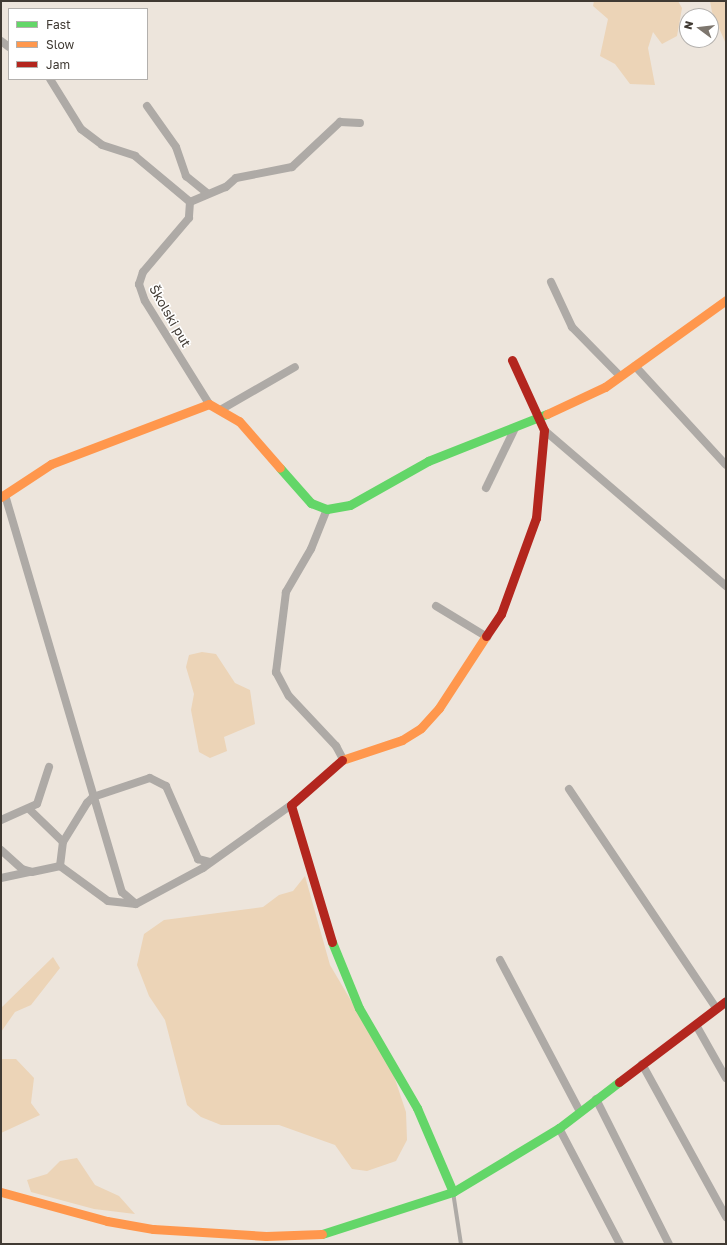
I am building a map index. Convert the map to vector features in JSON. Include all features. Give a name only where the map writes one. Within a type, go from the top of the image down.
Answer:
[{"type":"street","points":[[51,80],[81,129],[102,145],[135,156],[190,202],[226,187],[236,178],[292,167],[340,122],[360,123]]},
{"type":"street","points":[[147,106],[176,147],[186,176],[208,194]]},
{"type":"street","name":"Školski put","points":[[190,202],[189,218],[143,272],[139,284],[145,301],[210,404]]},
{"type":"street","points":[[551,282],[572,326],[620,376]]},
{"type":"street","points":[[136,904],[122,892],[93,797],[75,723],[3,496],[51,464],[210,404],[222,409],[239,421],[300,492],[327,509],[364,499],[428,461],[539,418],[620,376],[726,300]]},
{"type":"street","points":[[512,360],[544,430],[726,586]]},
{"type":"street","points":[[635,366],[726,465]]},
{"type":"street","points":[[222,409],[295,367]]},
{"type":"street","points":[[486,488],[515,428]]},
{"type":"street","points":[[1,878],[60,866],[108,901],[136,904],[210,862],[291,805],[343,759],[402,740],[421,728],[439,708],[501,614],[536,518],[544,430]]},
{"type":"street","points":[[327,509],[311,549],[286,592],[276,672],[289,696],[336,746],[343,759]]},
{"type":"street","points":[[436,606],[487,637]]},
{"type":"street","points":[[1,820],[29,809],[42,795],[49,767]]},
{"type":"street","points":[[60,866],[63,842],[93,797],[150,778],[158,779],[166,786],[196,855],[210,862]]},
{"type":"street","points":[[569,789],[716,1009]]},
{"type":"street","points":[[291,805],[337,959],[359,1008],[417,1108],[453,1192]]},
{"type":"street","points":[[29,809],[63,842]]},
{"type":"street","points":[[1,850],[14,864],[32,872]]},
{"type":"street","points":[[500,960],[580,1112]]},
{"type":"street","points":[[1,1192],[114,1223],[153,1229],[266,1236],[319,1235],[453,1192],[559,1128],[726,1001]]},
{"type":"street","points":[[696,1025],[726,1078]]},
{"type":"street","points":[[642,1064],[726,1217]]},
{"type":"street","points":[[596,1099],[669,1244]]},
{"type":"street","points":[[559,1128],[620,1244]]},
{"type":"lane","points":[[453,1192],[461,1244]]},
{"type":"shaded area","points":[[594,1],[678,1],[682,8],[679,8],[677,36],[662,44],[653,32],[648,48],[655,85],[630,84],[615,64],[600,56],[608,19],[593,6]]},
{"type":"shaded area","points":[[710,1],[726,1],[726,44],[719,28],[719,8],[711,8]]},
{"type":"shaded area","points":[[202,652],[216,654],[235,683],[250,690],[255,724],[224,737],[227,751],[210,758],[199,752],[191,710],[194,694],[186,667],[189,655]]},
{"type":"shaded area","points":[[305,876],[330,965],[392,1070],[406,1112],[407,1140],[396,1161],[367,1171],[352,1169],[335,1145],[279,1125],[221,1125],[201,1117],[187,1105],[165,1020],[149,996],[137,965],[144,934],[164,920],[263,907],[279,895],[293,891]]},
{"type":"shaded area","points":[[53,957],[60,968],[31,1005],[15,1012],[1,1032],[1,1008]]},
{"type":"shaded area","points":[[1,1059],[16,1059],[34,1078],[31,1103],[40,1115],[1,1133]]},
{"type":"shaded area","points":[[77,1158],[95,1185],[119,1196],[135,1214],[94,1209],[31,1192],[27,1180],[47,1174],[60,1161]]},
{"type":"traffic: fast","points":[[280,468],[311,503],[327,509],[350,505],[428,461],[547,414]]},
{"type":"traffic: fast","points":[[332,942],[359,1008],[417,1108],[453,1192]]},
{"type":"traffic: fast","points":[[322,1234],[453,1192],[559,1128],[619,1082]]},
{"type":"traffic: slow","points":[[547,414],[605,387],[726,300]]},
{"type":"traffic: slow","points":[[1,497],[51,464],[209,404],[239,421],[280,468]]},
{"type":"traffic: slow","points":[[342,760],[402,740],[421,728],[439,708],[486,636]]},
{"type":"traffic: slow","points":[[1,1192],[107,1221],[153,1229],[266,1236],[322,1234]]},
{"type":"traffic: jam","points":[[486,636],[501,614],[536,518],[544,430],[512,360]]},
{"type":"traffic: jam","points":[[332,942],[291,805],[342,760]]},
{"type":"traffic: jam","points":[[619,1082],[726,1001]]}]
